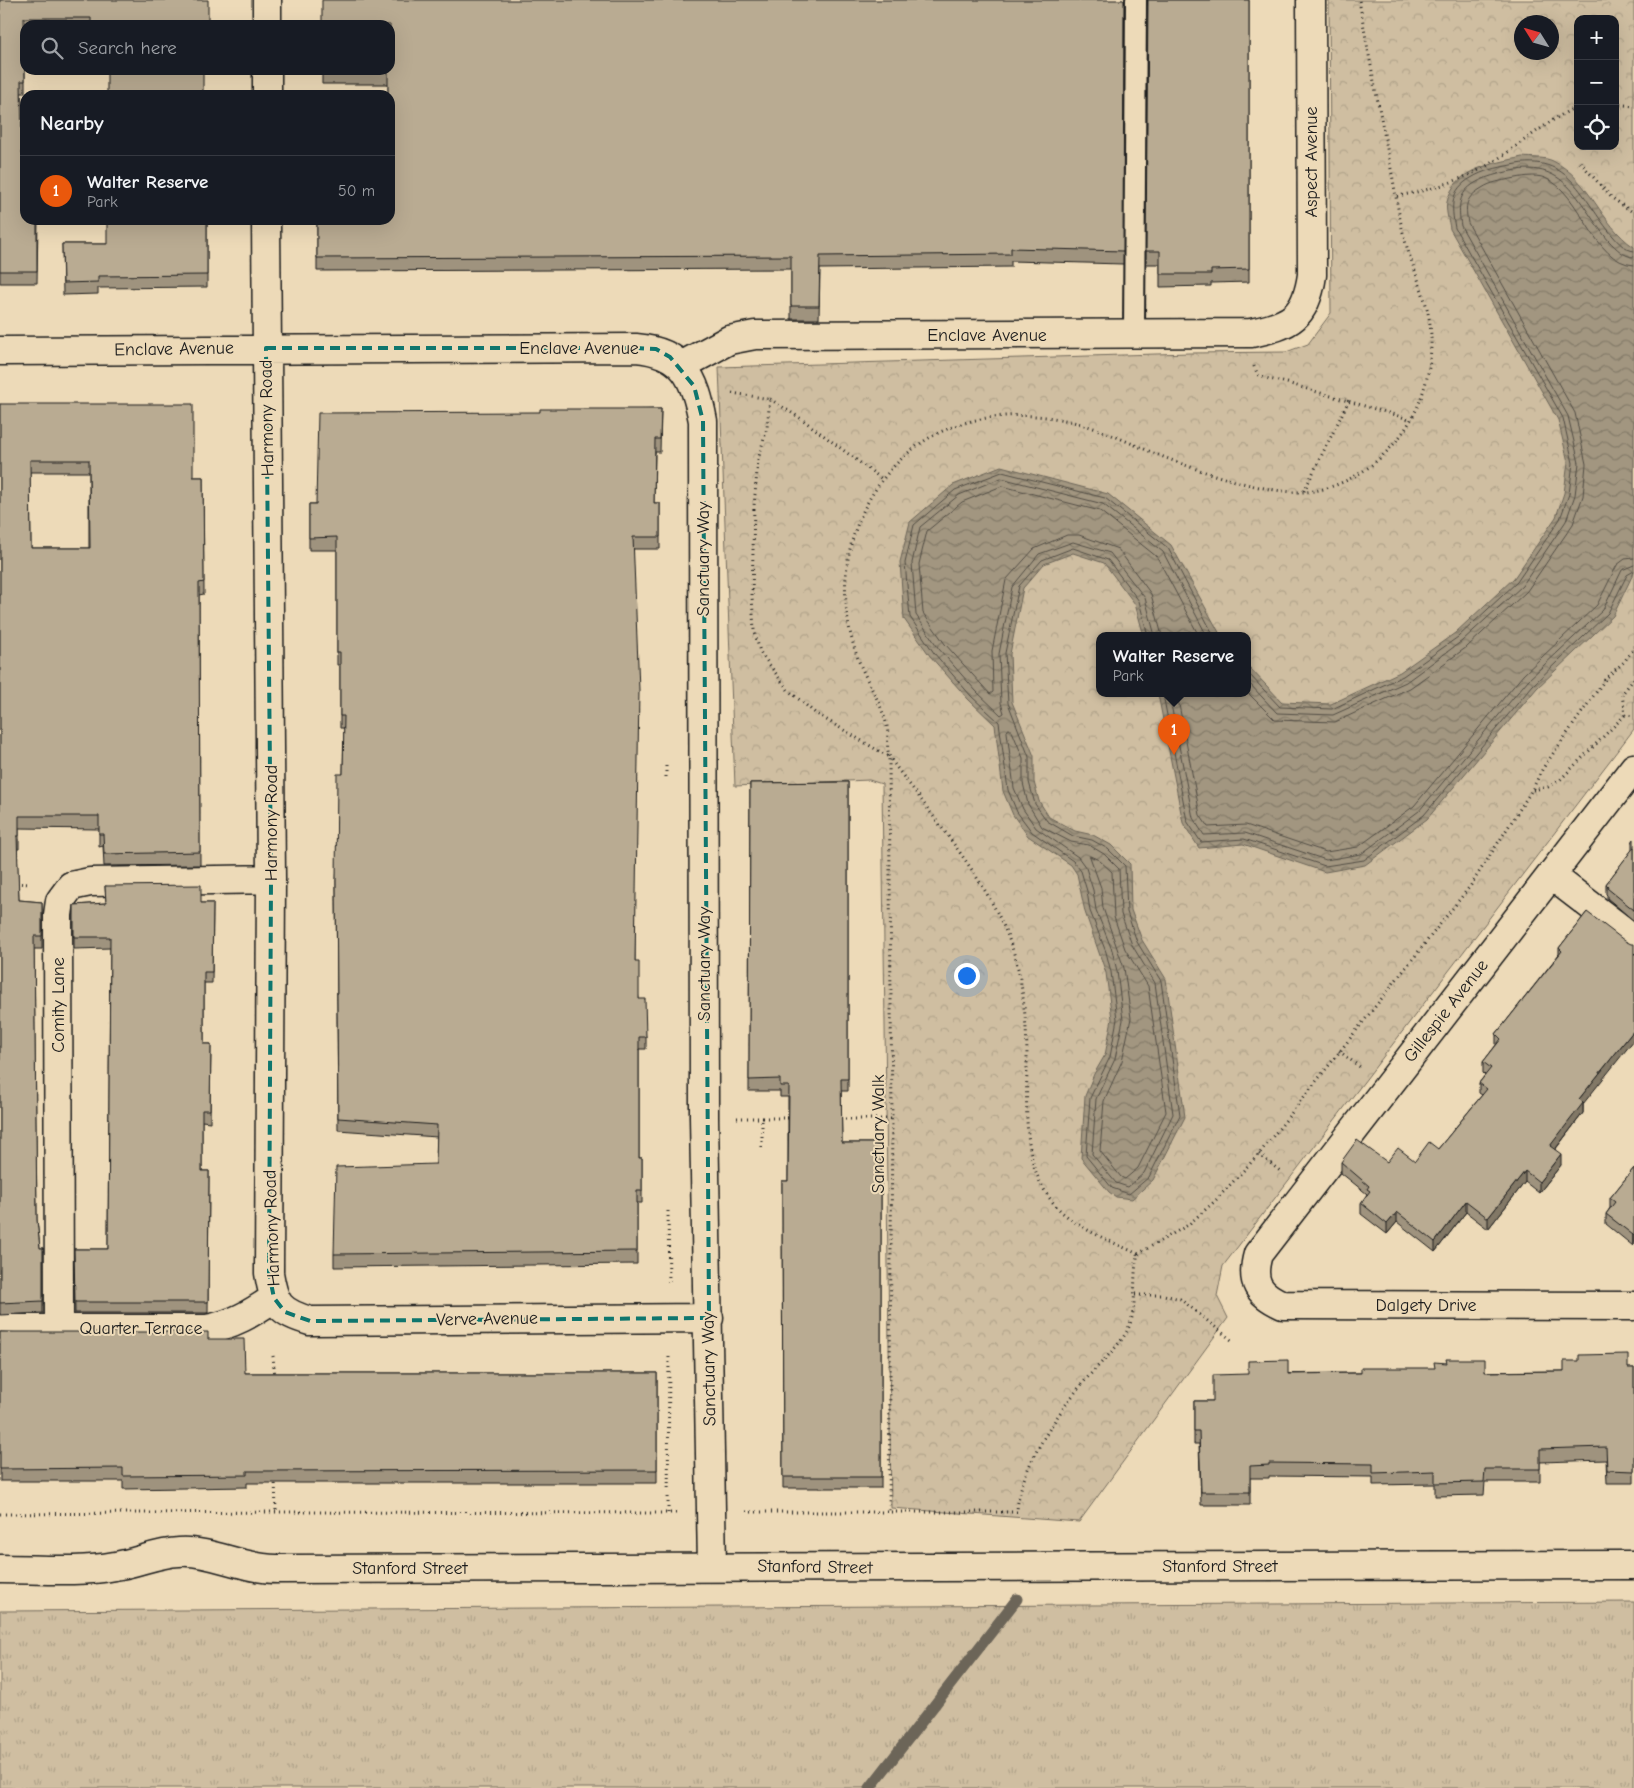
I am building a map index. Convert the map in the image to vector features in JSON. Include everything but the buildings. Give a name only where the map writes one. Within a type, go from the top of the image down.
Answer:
[{"type":"street","points":[[267,0],[267,20]]},
{"type":"street","name":"Aspect Avenue","points":[[1294,319],[1309,294],[1312,275],[1311,0]]},
{"type":"street","points":[[266,75],[266,90]]},
{"type":"street","name":"Harmony Road","points":[[266,225],[271,879],[269,1273],[274,1298]]},
{"type":"street","name":"Enclave Avenue","points":[[0,351],[266,348],[636,348],[656,350],[688,376],[729,340],[755,335],[1251,333],[1278,327],[1294,319]]},
{"type":"street","name":"Sanctuary Way","points":[[688,376],[703,421],[704,1117],[712,1566]]},
{"type":"street","name":"Gillespie Avenue","points":[[1258,1254],[1634,768]]},
{"type":"street","points":[[1552,876],[1634,940]]},
{"type":"street","name":"Comity Lane","points":[[59,1328],[58,915],[65,892],[71,886],[90,882],[271,879]]},
{"type":"street","name":"Dalgety Drive","points":[[1258,1254],[1253,1270],[1257,1285],[1266,1298],[1283,1305],[1634,1306]]},
{"type":"street","name":"Verve Avenue","points":[[274,1298],[285,1312],[310,1321],[709,1318]]},
{"type":"street","name":"Quarter Terrace","points":[[0,1329],[206,1329],[227,1326],[274,1298]]},
{"type":"street","name":"Stanford Street","points":[[0,1569],[107,1567],[154,1554],[180,1551],[265,1569],[712,1566],[912,1568],[1634,1565]]},
{"type":"lane","points":[[1134,334],[1136,0]]},
{"type":"path","points":[[1304,492],[1338,484],[1363,471],[1383,455],[1412,420],[1422,398],[1429,366],[1431,334],[1424,295],[1405,242],[1359,0]]},
{"type":"path","points":[[1619,104],[1634,106]]},
{"type":"path","points":[[1397,196],[1428,190],[1452,182],[1480,169],[1545,124],[1574,108]]},
{"type":"path","points":[[1580,162],[1612,198],[1634,213]]},
{"type":"path","points":[[1251,333],[1254,369],[1258,375],[1349,400],[1412,420]]},
{"type":"path","points":[[688,376],[770,399],[804,420],[882,479]]},
{"type":"path","points":[[770,399],[767,428],[758,460],[754,506],[752,596],[754,630],[760,652],[788,690],[815,713],[889,756],[971,868],[989,896],[1009,938],[1019,972],[1026,1017],[1029,1147],[1036,1173],[1044,1191],[1064,1213],[1090,1232],[1138,1254]]},
{"type":"path","points":[[1304,492],[1349,400]]},
{"type":"path","name":"Sanctuary Walk","points":[[889,1511],[892,1119],[889,756],[887,727],[875,695],[857,658],[846,616],[845,592],[845,575],[852,538],[863,510],[882,479],[910,449],[944,429],[977,419],[1010,416],[1050,418],[1079,423],[1212,474],[1246,484],[1304,492]]},
{"type":"path","points":[[0,1514],[1017,1512],[1019,1495],[1030,1466],[1055,1420],[1076,1390],[1127,1331],[1134,1313],[1136,1295],[1134,1268],[1138,1254],[1188,1225],[1242,1174],[1470,885],[1532,790],[1543,768],[1606,678],[1624,662],[1634,648]]},
{"type":"path","points":[[1625,715],[1622,694],[1634,679]]},
{"type":"path","points":[[1532,790],[1548,787],[1560,780],[1625,715]]},
{"type":"path","points":[[1625,715],[1634,716]]},
{"type":"path","points":[[704,1117],[799,1118]]},
{"type":"path","points":[[762,1118],[762,1148]]},
{"type":"path","points":[[836,1118],[892,1119]]},
{"type":"path","points":[[1136,1295],[1164,1295],[1180,1299],[1234,1342]]},
{"type":"path","points":[[273,1356],[276,1379]]},
{"type":"path","points":[[275,1475],[276,1512]]},
{"type":"highlighted area","points":[[266,348],[656,349],[670,357],[694,386],[703,421],[709,1318],[310,1321],[285,1312],[274,1298],[269,1273],[271,879]]},
{"type":"green space","points":[[1329,0],[1634,0],[1634,729],[1223,1266],[1217,1296],[1228,1318],[1079,1522],[891,1508],[882,784],[869,780],[735,786],[719,367],[1190,353],[1286,352],[1308,344],[1331,313]]},
{"type":"green space","points":[[1634,1602],[1634,1788],[0,1788],[0,1611]]},
{"type":"water","points":[[1522,157],[1542,158],[1553,161],[1566,169],[1576,179],[1612,226],[1634,247],[1634,572],[1613,616],[1537,688],[1427,819],[1365,865],[1325,872],[1243,844],[1199,848],[1183,823],[1159,697],[1251,697],[1251,669],[1282,702],[1331,704],[1400,672],[1455,633],[1514,578],[1556,517],[1564,493],[1568,462],[1558,420],[1450,229],[1447,202],[1451,190],[1467,174],[1488,165]]},
{"type":"water","points":[[1001,466],[1108,494],[1171,545],[1219,632],[1143,632],[1135,604],[1104,563],[1073,553],[1044,564],[1023,588],[1010,654],[1012,702],[1034,756],[1034,782],[1039,801],[1049,817],[1075,831],[1093,835],[1111,845],[1130,864],[1131,910],[1142,940],[1166,979],[1185,1117],[1153,1180],[1132,1199],[1116,1197],[1109,1192],[1081,1158],[1085,1096],[1094,1074],[1105,1055],[1112,1019],[1106,973],[1085,912],[1077,874],[1071,865],[1028,836],[1013,815],[1003,791],[995,725],[968,699],[930,656],[904,619],[900,562],[910,522],[953,485]]},
{"type":"waterway","points":[[870,1788],[1017,1599]]},
{"type":"place","name":"Walter Reserve","points":[[1174,755]]}]
